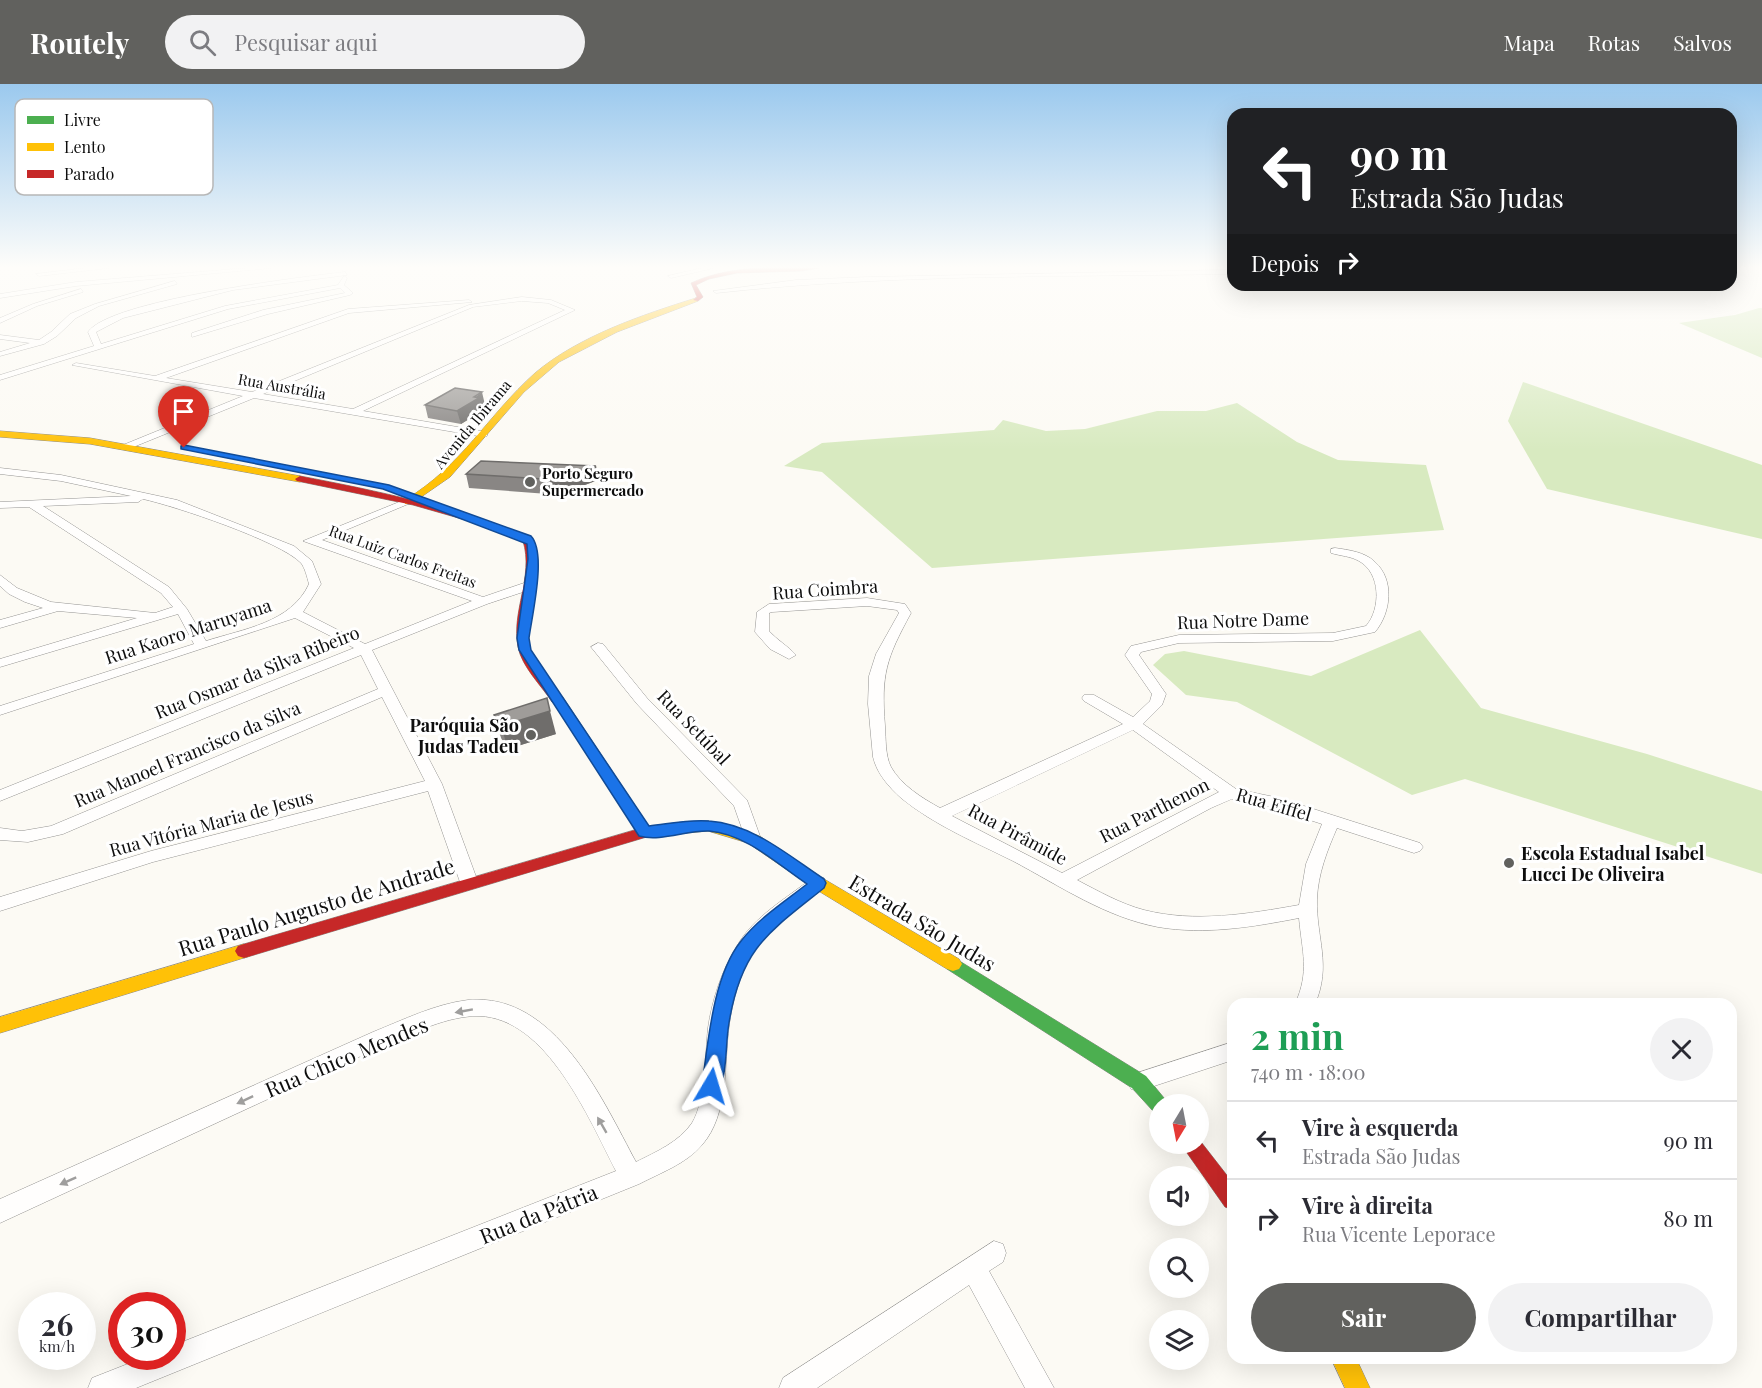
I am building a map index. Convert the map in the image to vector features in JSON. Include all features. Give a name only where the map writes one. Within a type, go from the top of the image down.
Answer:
[{"type":"main road","name":"Avenida Ibirama","points":[[413,500],[434,490],[452,475],[522,389],[565,356],[620,329]]},
{"type":"main road","points":[[0,426],[64,428],[144,440],[386,487],[413,500]]},
{"type":"main road","points":[[0,434],[61,436],[413,500],[528,539],[532,543],[533,559],[523,638],[525,650],[645,832]]},
{"type":"main road","name":"Estrada São Judas","points":[[645,832],[708,826],[729,830],[753,839],[818,883],[990,986],[1139,1082],[1150,1094]]},
{"type":"main road","name":"Rua Paulo Augusto de Andrade","points":[[0,1025],[469,882],[645,832]]},
{"type":"main road","points":[[1198,1154],[1227,1192]]},
{"type":"main road","points":[[1346,1364],[1359,1388]]},
{"type":"street","points":[[0,354],[41,342],[59,329]]},
{"type":"street","points":[[94,329],[92,332],[98,346]]},
{"type":"street","points":[[0,378],[156,329]]},
{"type":"street","points":[[195,335],[214,329]]},
{"type":"street","points":[[155,379],[297,329]]},
{"type":"street","points":[[126,447],[414,329]]},
{"type":"street","points":[[354,412],[535,329]]},
{"type":"street","points":[[0,337],[41,342]]},
{"type":"street","name":"Rua Austrália","points":[[76,365],[484,434]]},
{"type":"street","name":"Rua Kaoro Maruyama","points":[[0,471],[61,478],[160,498],[290,548],[308,563],[315,584],[305,604],[296,614],[0,711]]},
{"type":"street","points":[[0,505],[160,498]]},
{"type":"street","points":[[290,548],[413,500]]},
{"type":"street","points":[[32,504],[165,590],[181,609],[202,646]]},
{"type":"street","name":"Rua Luiz Carlos Freitas","points":[[312,540],[483,601]]},
{"type":"street","name":"Rua Notre Dame","points":[[940,815],[1134,724],[1157,704],[1160,694],[1159,688],[1135,663],[1132,655],[1136,649],[1179,639],[1334,637],[1370,629],[1381,613],[1383,592],[1381,576],[1368,560],[1358,555],[1335,551]]},
{"type":"street","points":[[0,579],[9,591],[59,607],[158,615]]},
{"type":"street","name":"Rua Osmar da Silva Ribeiro","points":[[0,796],[483,601],[528,586]]},
{"type":"street","name":"Rua Coimbra","points":[[789,655],[775,646],[762,632],[763,612],[769,608],[867,602],[890,603],[901,607],[905,613]]},
{"type":"street","points":[[0,624],[59,607]]},
{"type":"street","points":[[0,663],[181,609]]},
{"type":"street","name":"Rua Pirâmide","points":[[905,613],[881,654],[874,694],[883,766],[891,780],[903,793],[1064,880],[1133,913],[1157,920],[1197,924],[1244,921],[1308,910]]},
{"type":"street","points":[[296,614],[365,650],[434,784],[469,882]]},
{"type":"street","name":"Rua Setúbal","points":[[598,647],[642,701],[741,804],[753,839]]},
{"type":"street","name":"Rua Manoel Francisco da Silva","points":[[0,834],[14,838],[31,838],[57,830],[387,690]]},
{"type":"street","name":"Rua Eiffel","points":[[1089,698],[1134,724],[1231,793],[1273,802],[1332,821],[1312,869],[1308,910],[1317,972],[1307,998]]},
{"type":"street","name":"Rua Vitória Maria de Jesus","points":[[0,904],[151,857],[434,784]]},
{"type":"street","name":"Rua Parthenon","points":[[1064,880],[1205,804],[1231,793]]},
{"type":"street","points":[[1332,821],[1414,848]]},
{"type":"street","name":"Rua da Pátria","points":[[102,1388],[631,1176],[682,1148],[700,1131],[711,1086],[720,1021],[735,970],[745,948],[760,930],[818,883]]},
{"type":"street","name":"Rua Chico Mendes","points":[[0,1211],[380,1038],[444,1014],[480,1008],[508,1011],[537,1030],[563,1057],[631,1176]]},
{"type":"street","points":[[1139,1082],[1227,1053]]},
{"type":"street","points":[[792,1388],[983,1260],[1040,1388]]},
{"type":"green space","points":[[1693,329],[1762,329],[1762,358]]},
{"type":"green space","points":[[1523,382],[1762,465],[1762,539],[1547,489],[1508,421]]},
{"type":"green space","points":[[1237,403],[1297,442],[1338,460],[1426,465],[1444,530],[932,568],[822,472],[784,466],[822,443],[994,430],[1003,420],[1046,431],[1085,429],[1157,411],[1206,411]]},
{"type":"green space","points":[[1420,630],[1481,708],[1647,754],[1762,791],[1762,874],[1465,779],[1412,795],[1237,702],[1186,695],[1153,665],[1165,654],[1184,651],[1311,676]]},
{"type":"building","points":[[455,388],[482,392],[474,397],[479,398],[457,411],[425,405]]},
{"type":"building","points":[[481,461],[596,466],[550,482],[553,477],[544,479],[466,474]]},
{"type":"building","points":[[547,698],[550,711],[501,726],[494,715]]},
{"type":"traffic: fast","points":[[557,699],[645,832]]},
{"type":"traffic: fast","points":[[953,964],[1139,1082],[1150,1094]]},
{"type":"traffic: slow","points":[[408,502],[446,475],[506,407],[539,374],[575,349],[620,329]]},
{"type":"traffic: slow","points":[[0,434],[90,441],[300,479]]},
{"type":"traffic: slow","points":[[645,832],[708,826],[753,839],[818,883],[953,964]]},
{"type":"traffic: slow","points":[[0,1025],[244,951]]},
{"type":"traffic: slow","points":[[1346,1364],[1358,1388]]},
{"type":"traffic: jam","points":[[300,479],[416,503],[472,519],[528,539],[533,565],[524,620],[524,647],[534,667],[557,699]]},
{"type":"traffic: jam","points":[[244,951],[645,832]]},
{"type":"traffic: jam","points":[[1198,1154],[1227,1192]]},
{"type":"place","name":"Porto Seguro Supermercado","points":[[530,482]]},
{"type":"place","name":"Paróquia São Judas Tadeu","points":[[531,735]]},
{"type":"place","name":"Escola Estadual Isabel Lucci De Oliveira","points":[[1509,863]]},
{"type":"route","points":[[184,448],[386,487],[412,494],[431,505],[528,539],[532,543],[533,559],[523,638],[525,650],[645,832],[708,826],[729,830],[753,839],[818,883],[760,930],[745,948],[735,970],[720,1021],[711,1086]]}]
